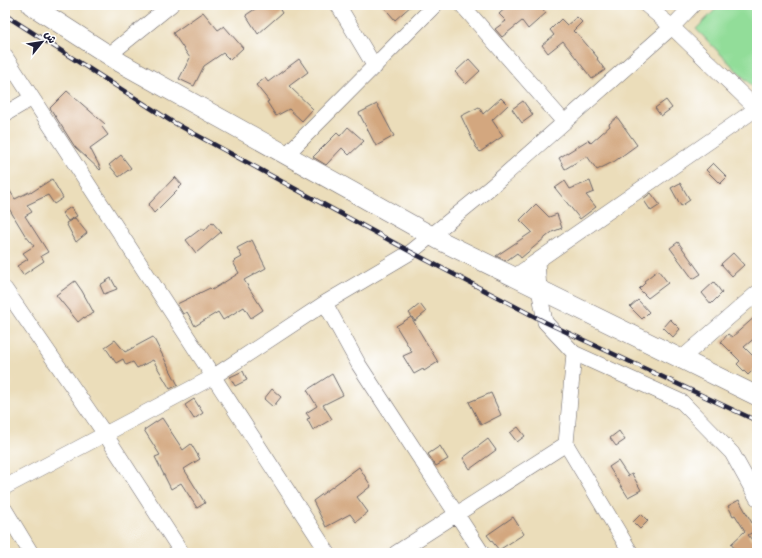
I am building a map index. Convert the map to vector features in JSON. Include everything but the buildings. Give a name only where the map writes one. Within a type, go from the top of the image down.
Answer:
[{"type":"street","points":[[31,5],[109,55],[432,237],[757,396]]},
{"type":"street","points":[[109,55],[171,5]]},
{"type":"street","points":[[338,5],[375,66]]},
{"type":"street","points":[[286,155],[435,5]]},
{"type":"street","points":[[462,5],[564,122]]},
{"type":"street","points":[[514,277],[757,109],[672,27],[646,5]]},
{"type":"street","points":[[5,487],[213,377],[325,303],[411,252],[432,237],[491,187],[672,27],[693,5]]},
{"type":"street","points":[[5,56],[328,553]]},
{"type":"street","points":[[5,114],[32,98]]},
{"type":"street","points":[[537,261],[539,289],[545,322],[574,353],[682,402],[732,453],[757,498]]},
{"type":"street","points":[[5,289],[105,434],[182,553]]},
{"type":"street","points":[[681,359],[757,293]]},
{"type":"street","points":[[325,303],[359,365],[482,553]]},
{"type":"street","points":[[574,353],[566,444],[631,553]]},
{"type":"street","points":[[396,553],[566,444]]},
{"type":"street","points":[[5,510],[31,553]]},
{"type":"green space","points":[[720,5],[757,5],[757,91],[696,29]]},
{"type":"railway","points":[[5,15],[171,121],[411,252],[545,322],[757,421]]}]
